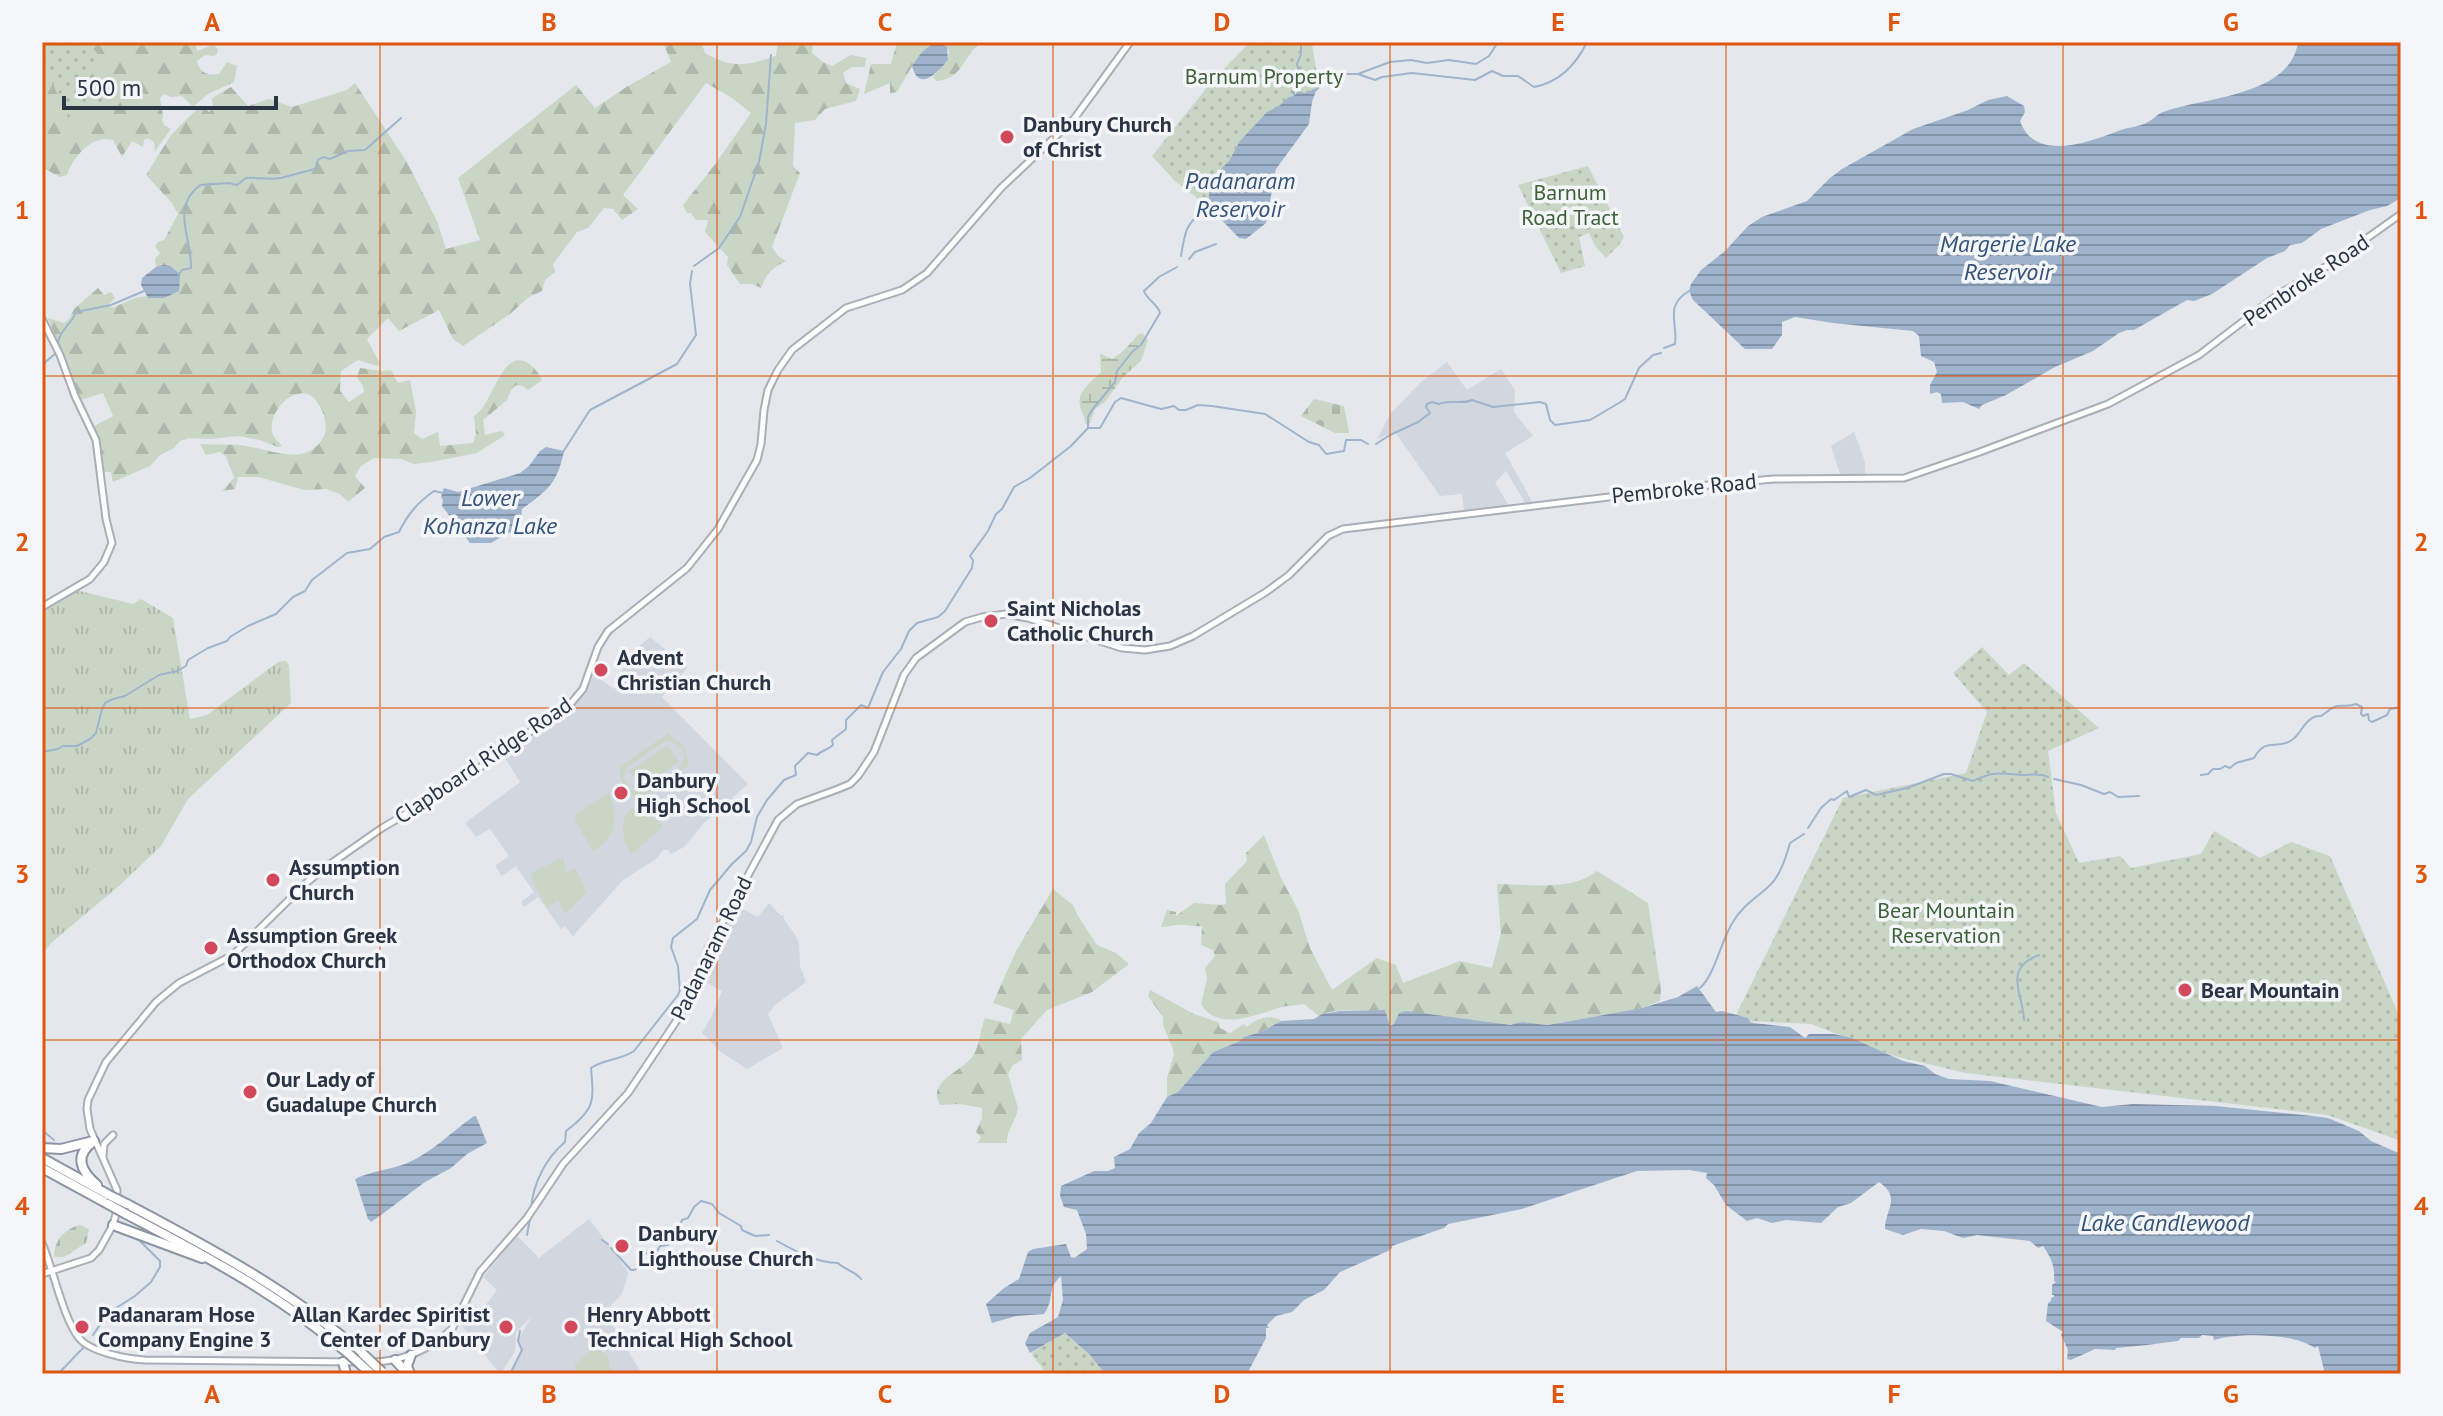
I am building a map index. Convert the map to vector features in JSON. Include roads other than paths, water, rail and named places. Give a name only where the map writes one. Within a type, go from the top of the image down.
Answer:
[{"type":"highway","points":[[42,1148],[61,1149],[94,1141]]},
{"type":"highway","points":[[94,1141],[82,1152],[82,1165],[109,1200]]},
{"type":"highway","points":[[42,1158],[109,1200]]},
{"type":"highway","points":[[42,1168],[229,1258],[321,1319],[383,1373]]},
{"type":"highway","points":[[127,1209],[254,1283],[304,1317],[371,1373]]},
{"type":"highway","points":[[113,1225],[203,1258],[254,1283]]},
{"type":"highway","points":[[409,1374],[407,1366],[411,1355]]},
{"type":"highway","points":[[395,1360],[409,1374]]},
{"type":"highway","points":[[343,1362],[346,1374]]},
{"type":"main road","name":"Clapboard Ridge Road","points":[[94,1141],[87,1109],[90,1092],[112,1054],[170,989],[233,955],[305,884],[341,856],[458,783],[572,702],[587,681],[598,647],[608,631],[687,568],[718,529],[757,460],[765,400],[772,380],[786,357],[809,335],[846,308],[902,290],[927,273],[1001,188],[1074,119],[1130,42]]},
{"type":"main road","name":"Pembroke Road","points":[[948,634],[976,618],[1013,614],[1122,648],[1157,649],[1188,639],[1266,592],[1289,575],[1328,536],[1343,529],[1733,482],[1904,478],[2108,404],[2167,373],[2199,355],[2279,294],[2352,250],[2401,214]]},
{"type":"main road","points":[[42,319],[96,440],[112,543],[104,562],[90,579],[42,607]]},
{"type":"main road","name":"Padanaram Road","points":[[411,1355],[447,1334],[480,1272],[530,1213],[563,1164],[628,1093],[689,999],[707,951],[778,820],[797,804],[850,784],[858,776],[874,752],[909,666],[948,634]]},
{"type":"main road","points":[[105,1161],[104,1144],[113,1135]]},
{"type":"main road","points":[[42,1274],[91,1258],[113,1225],[117,1190],[94,1141]]},
{"type":"main road","points":[[42,1243],[77,1336],[92,1347],[125,1358],[343,1362],[395,1360],[411,1355]]},
{"type":"water","points":[[938,42],[947,47],[948,60],[929,78],[919,78],[912,66],[923,51]]},
{"type":"water","name":"Margerie Lake Reservoir","points":[[2298,42],[2401,42],[2401,198],[2387,206],[2321,229],[2302,243],[2290,245],[2285,251],[2267,258],[2212,294],[2194,301],[2187,300],[2134,330],[2119,333],[2093,351],[2055,367],[1979,409],[1963,402],[1942,403],[1941,394],[1930,394],[1930,385],[1937,372],[1934,362],[1921,356],[1919,336],[1913,331],[1795,317],[1782,322],[1782,335],[1772,349],[1745,349],[1693,300],[1689,291],[1701,270],[1725,251],[1748,226],[1762,217],[1807,201],[1842,169],[1913,129],[1988,100],[2007,96],[2024,106],[2025,112],[2020,121],[2027,134],[2038,142],[2050,146],[2078,144],[2145,124],[2163,112],[2222,98],[2263,84],[2279,74],[2292,60]]},
{"type":"water","name":"Padanaram Reservoir","points":[[1317,88],[1309,124],[1276,169],[1266,223],[1246,239],[1239,238],[1207,207],[1212,178],[1267,112],[1298,91],[1305,93]]},
{"type":"water","points":[[164,265],[180,274],[179,291],[164,298],[148,298],[141,285],[142,278]]},
{"type":"water","name":"Lower Kohanza Lake","points":[[546,447],[564,451],[558,471],[545,491],[522,509],[521,521],[514,532],[491,543],[470,543],[442,506],[444,488],[458,492],[520,473]]},
{"type":"water","name":"Lake Candlewood","points":[[1697,986],[1716,1012],[1748,1018],[1754,1023],[1790,1027],[1805,1038],[1809,1034],[1834,1034],[1852,1038],[1903,1061],[1925,1066],[1949,1079],[1990,1081],[2102,1107],[2133,1104],[2216,1106],[2328,1118],[2401,1154],[2401,1374],[2325,1374],[2318,1346],[2315,1348],[2292,1339],[2264,1335],[2214,1340],[2213,1336],[2202,1335],[2199,1338],[2181,1338],[2178,1341],[2115,1350],[2095,1349],[2067,1359],[2068,1350],[2061,1335],[2063,1332],[2046,1321],[2048,1303],[2054,1297],[2052,1285],[2056,1282],[2052,1263],[2043,1246],[2038,1248],[2030,1241],[1977,1235],[1963,1238],[1944,1231],[1921,1229],[1903,1235],[1885,1229],[1891,1199],[1890,1193],[1879,1182],[1851,1203],[1838,1207],[1821,1223],[1786,1220],[1772,1223],[1757,1218],[1747,1221],[1726,1205],[1706,1178],[1707,1173],[1689,1170],[1637,1171],[1522,1209],[1448,1224],[1392,1246],[1388,1251],[1340,1272],[1324,1290],[1304,1300],[1292,1312],[1276,1316],[1267,1325],[1266,1338],[1247,1374],[1105,1374],[1090,1355],[1065,1333],[1030,1353],[1025,1343],[1030,1333],[1058,1317],[1063,1300],[1061,1276],[1054,1285],[1044,1314],[1016,1316],[992,1323],[986,1304],[1019,1279],[1028,1252],[1066,1244],[1074,1258],[1087,1249],[1086,1234],[1077,1210],[1064,1207],[1060,1196],[1061,1186],[1094,1171],[1115,1168],[1114,1157],[1130,1149],[1167,1097],[1178,1092],[1213,1052],[1244,1037],[1281,1021],[1314,1019],[1322,1014],[1340,1011],[1385,1010],[1390,1026],[1399,1013],[1406,1011],[1511,1025],[1525,1022],[1548,1025],[1642,1008],[1678,997]]},
{"type":"water","points":[[474,1116],[487,1143],[425,1182],[371,1222],[368,1219],[355,1179],[415,1159]]},
{"type":"waterway","points":[[1294,99],[1301,42]]},
{"type":"waterway","points":[[1316,90],[1328,77],[1358,74],[1390,62],[1449,60],[1476,64],[1489,56],[1498,42]]},
{"type":"waterway","points":[[1358,74],[1375,80],[1412,73],[1475,80],[1492,71],[1503,76],[1518,76],[1534,87],[1552,81],[1566,71],[1587,42]]},
{"type":"waterway","points":[[694,266],[719,248],[740,217],[759,162],[766,124],[771,55]]},
{"type":"waterway","points":[[178,275],[182,270],[191,268],[184,213],[191,194],[200,185],[237,185],[246,178],[281,178],[315,169],[318,160],[323,157],[330,159],[348,151],[365,150],[401,118]]},
{"type":"waterway","points":[[1181,256],[1188,228],[1206,208]]},
{"type":"waterway","points":[[1189,259],[1195,252],[1216,244]]},
{"type":"waterway","points":[[531,1209],[534,1190],[542,1172],[565,1142],[566,1131],[583,1117],[590,1104],[591,1068],[634,1051],[678,995],[678,966],[671,947],[673,938],[697,919],[710,890],[746,851],[757,817],[767,800],[784,780],[796,775],[795,766],[808,753],[817,755],[831,747],[832,740],[846,729],[846,720],[861,705],[868,708],[883,672],[901,649],[909,631],[917,623],[938,617],[945,611],[972,568],[970,556],[1014,487],[1071,446],[1088,428],[1092,410],[1115,382],[1117,371],[1141,345],[1160,313],[1144,291],[1159,277],[1177,267]]},
{"type":"waterway","points":[[563,452],[590,410],[677,364],[696,335],[690,284],[692,271]]},
{"type":"waterway","points":[[58,347],[60,337],[76,312],[111,305],[144,291]]},
{"type":"waterway","points":[[1664,348],[1675,344],[1674,309],[1689,291]]},
{"type":"waterway","points":[[42,365],[56,353]]},
{"type":"waterway","points":[[1376,444],[1418,422],[1430,413],[1426,407],[1432,402],[1472,400],[1493,407],[1540,402],[1546,404],[1550,420],[1555,425],[1590,420],[1625,399],[1639,368],[1653,355],[1661,353]]},
{"type":"waterway","points":[[1089,428],[1100,428],[1115,402],[1121,398],[1161,409],[1174,406],[1186,410],[1198,405],[1265,414],[1319,445],[1326,454],[1344,451],[1346,440],[1361,440],[1368,444]]},
{"type":"waterway","points":[[42,752],[77,746],[90,739],[96,733],[105,703],[125,696],[159,675],[177,671],[208,648],[276,614],[347,553],[370,549],[384,537],[399,532],[423,500],[434,491],[443,493]]},
{"type":"waterway","points":[[2201,775],[2254,758],[2263,747],[2287,743],[2310,719],[2335,707],[2356,704],[2362,707],[2361,714],[2368,714],[2372,722],[2387,715],[2390,709],[2401,707]]},
{"type":"waterway","points":[[1808,828],[1821,808],[1847,791],[1849,797],[1866,790],[1876,795],[1907,788],[1944,774],[1973,781],[1998,774],[2048,777]]},
{"type":"waterway","points":[[2054,779],[2104,794],[2110,792],[2118,797],[2139,796]]},
{"type":"waterway","points":[[1700,988],[1710,975],[1736,917],[1772,883],[1790,843],[1804,834]]},
{"type":"waterway","points":[[2024,1020],[2018,975],[2021,967],[2039,955]]},
{"type":"waterway","points":[[42,1130],[54,1140]]},
{"type":"waterway","points":[[611,1248],[634,1270],[644,1264],[649,1250],[655,1255],[660,1246],[668,1245],[682,1220],[688,1218],[701,1201],[712,1204],[742,1230],[755,1236],[769,1235]]},
{"type":"waterway","points":[[527,1235],[530,1219]]},
{"type":"waterway","points":[[93,1335],[108,1313],[151,1282],[160,1267],[160,1261],[136,1237]]},
{"type":"waterway","points":[[602,1240],[608,1244]]},
{"type":"waterway","points":[[777,1241],[814,1259],[838,1263],[861,1279]]},
{"type":"waterway","points":[[510,1374],[522,1350],[518,1341],[520,1331]]},
{"type":"waterway","points":[[58,1374],[84,1347]]},
{"type":"place","name":"Danbury Church of Christ","points":[[1007,137]]},
{"type":"place","name":"Saint Nicholas Catholic Church","points":[[991,621]]},
{"type":"place","name":"Advent Christian Church","points":[[601,670]]},
{"type":"place","name":"Danbury High School","points":[[621,793]]},
{"type":"place","name":"Assumption Church","points":[[273,880]]},
{"type":"place","name":"Assumption Greek Orthodox Church","points":[[211,948]]},
{"type":"place","name":"Bear Mountain","points":[[2185,990]]},
{"type":"place","name":"Our Lady of Guadalupe Church","points":[[250,1092]]},
{"type":"place","name":"Danbury Lighthouse Church","points":[[622,1246]]},
{"type":"place","name":"Padanaram Hose Company Engine 3","points":[[82,1327]]},
{"type":"place","name":"Allan Kardec Spiritist Center of Danbury","points":[[506,1327]]},
{"type":"place","name":"Henry Abbott Technical High School","points":[[571,1327]]},
{"type":"park label","name":"Barnum Property","points":[[1264,76]]},
{"type":"park label","name":"Barnum Road Tract","points":[[1570,204]]},
{"type":"park label","name":"Bear Mountain Reservation","points":[[1946,922]]}]
